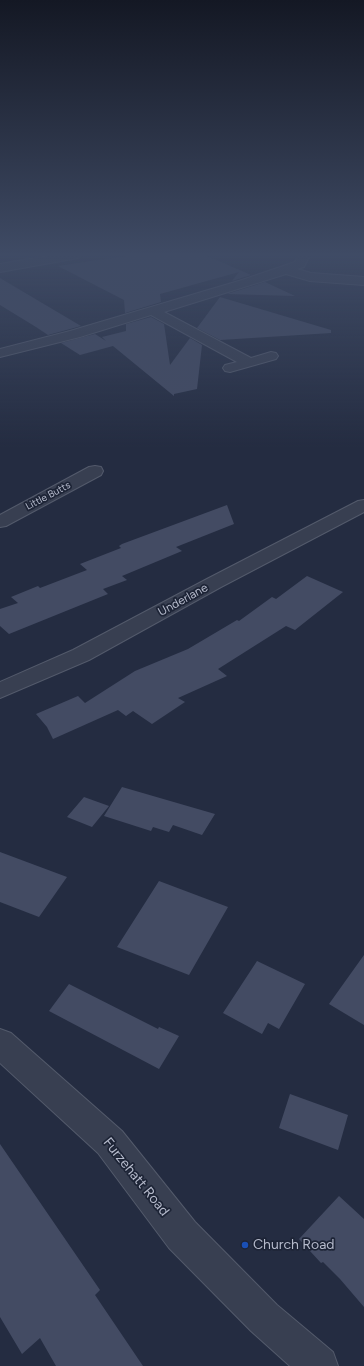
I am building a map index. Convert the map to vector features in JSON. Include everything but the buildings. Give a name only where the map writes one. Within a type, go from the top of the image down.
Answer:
[{"type":"street","points":[[0,353],[126,319]]},
{"type":"street","points":[[168,319],[250,362]]},
{"type":"street","points":[[230,368],[271,356]]},
{"type":"street","name":"Little Butts","points":[[0,522],[95,471]]},
{"type":"street","name":"Underlane","points":[[0,691],[81,656],[214,583],[364,506]]},
{"type":"street","name":"Furzehatt Road","points":[[0,1043],[110,1142],[182,1234],[264,1318],[319,1366]]},
{"type":"place","name":"Church Road","points":[[245,1245]]}]
